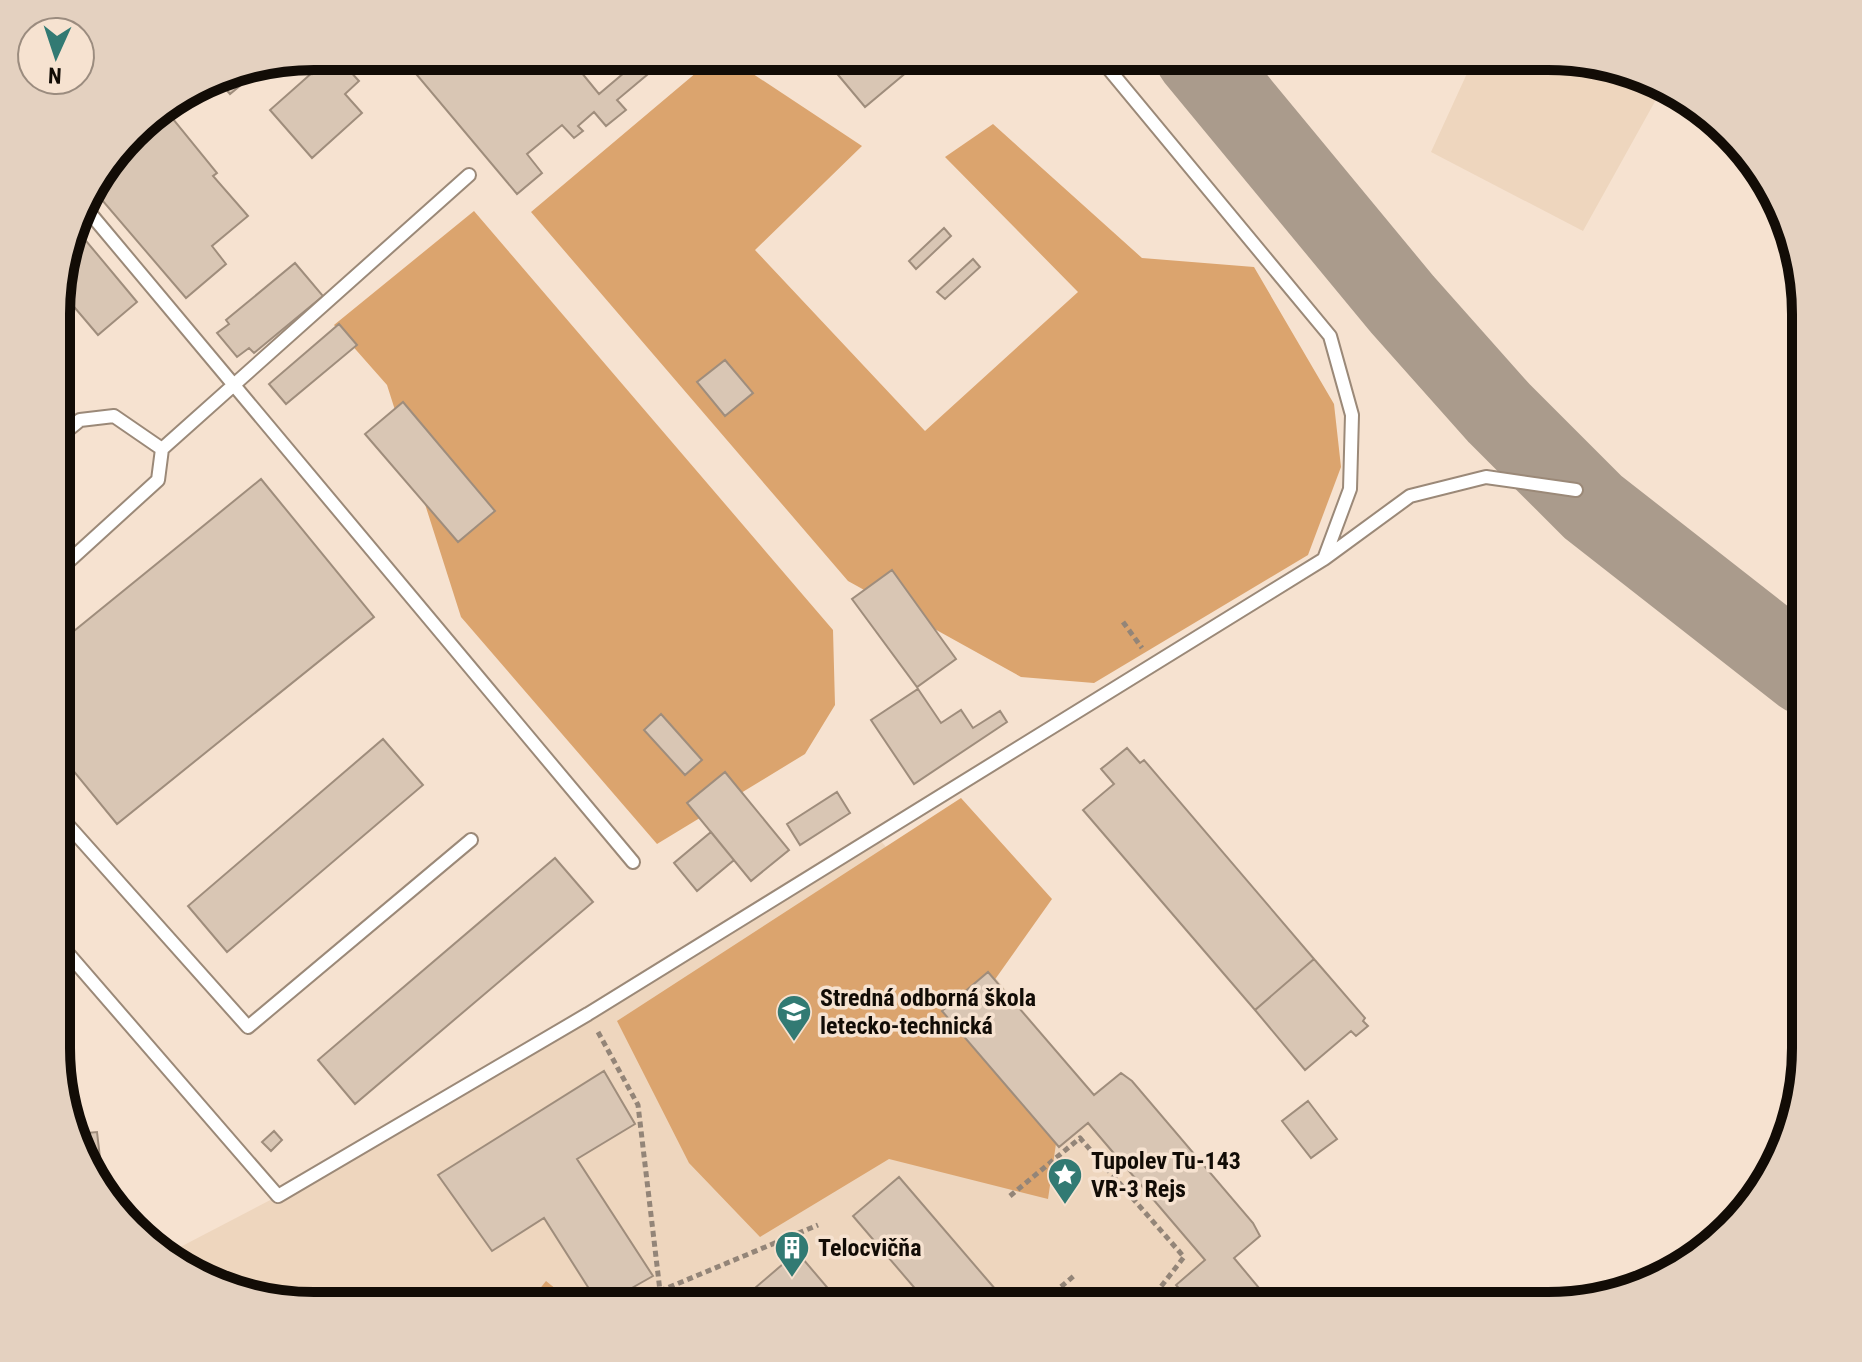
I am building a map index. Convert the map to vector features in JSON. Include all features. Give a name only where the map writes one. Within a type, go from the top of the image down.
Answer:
[{"type":"lane","points":[[1110,71],[1330,336],[1352,415],[1350,489],[1324,559]]},
{"type":"lane","points":[[70,560],[158,480],[162,449],[469,175]]},
{"type":"lane","points":[[92,215],[633,862]]},
{"type":"lane","points":[[70,428],[80,420],[114,416],[162,449]]},
{"type":"lane","points":[[71,957],[278,1196],[588,1014],[1154,665],[1324,559],[1410,496],[1486,477],[1576,490]]},
{"type":"lane","points":[[71,828],[248,1027],[471,840]]},
{"type":"path","points":[[1123,622],[1154,665]]},
{"type":"path","points":[[588,1014],[638,1105],[660,1291],[818,1225]]},
{"type":"path","points":[[1010,1196],[1080,1138],[1184,1257],[1157,1292]]},
{"type":"path","points":[[1055,1292],[1075,1275]]},
{"type":"shaded area","points":[[699,70],[748,70],[862,146],[755,250],[925,431],[1078,292],[945,157],[993,124],[1142,258],[1254,267],[1334,404],[1341,467],[1308,555],[1094,683],[1021,677],[848,581],[531,212]]},
{"type":"shaded area","points":[[1468,71],[1564,71],[1595,75],[1658,96],[1583,231],[1431,152]]},
{"type":"shaded area","points":[[474,211],[833,630],[835,705],[805,754],[657,844],[461,617],[387,385],[334,325]]},
{"type":"shaded area","points":[[961,798],[1052,899],[979,1002],[1060,1116],[1048,1199],[889,1159],[760,1237],[689,1163],[617,1021]]},
{"type":"shaded area","name":"Stredná odborná škola letecko-technická","points":[[875,834],[1094,1095],[1121,1073],[1132,1081],[1253,1223],[1260,1236],[1234,1258],[1262,1292],[298,1291],[236,1279],[177,1249],[278,1196]]},
{"type":"shaded area","points":[[546,1281],[559,1291],[538,1291]]},
{"type":"building","points":[[315,70],[349,70],[359,81],[345,94],[362,113],[312,158],[270,110]]},
{"type":"building","points":[[413,70],[580,70],[599,94],[627,70],[652,70],[617,100],[626,110],[606,126],[594,112],[578,126],[583,131],[574,138],[562,125],[527,154],[542,173],[517,194]]},
{"type":"building","points":[[834,70],[909,70],[865,107]]},
{"type":"building","points":[[248,79],[230,94],[224,88]]},
{"type":"building","points":[[172,117],[217,173],[213,176],[248,216],[212,246],[226,264],[186,298],[100,198],[131,153]]},
{"type":"building","points":[[944,228],[951,236],[916,269],[909,261]]},
{"type":"building","points":[[83,237],[137,302],[98,335],[71,303],[72,282]]},
{"type":"building","points":[[973,259],[980,267],[945,299],[937,292]]},
{"type":"building","points":[[295,263],[323,296],[254,353],[249,348],[237,357],[217,333],[229,324],[226,320]]},
{"type":"building","points":[[339,324],[357,345],[286,404],[269,384]]},
{"type":"building","points":[[725,360],[753,393],[725,416],[697,382]]},
{"type":"building","points":[[403,402],[495,511],[458,542],[365,434]]},
{"type":"building","points":[[261,479],[374,617],[117,824],[71,767],[70,634]]},
{"type":"building","points":[[892,570],[956,659],[917,687],[852,599]]},
{"type":"building","points":[[918,689],[941,723],[961,710],[973,728],[1000,711],[1007,722],[914,784],[871,720]]},
{"type":"building","points":[[661,714],[702,760],[685,775],[644,730]]},
{"type":"building","points":[[383,739],[423,785],[227,952],[188,906]]},
{"type":"building","points":[[1127,748],[1140,763],[1144,760],[1314,959],[1255,1010],[1083,810],[1114,784],[1101,769]]},
{"type":"building","points":[[725,772],[789,850],[751,881],[687,803]]},
{"type":"building","points":[[837,792],[850,813],[800,845],[787,824]]},
{"type":"building","points":[[711,832],[734,860],[697,891],[674,863]]},
{"type":"building","points":[[555,858],[593,902],[355,1104],[318,1060]]},
{"type":"building","points":[[1314,959],[1365,1018],[1363,1021],[1368,1026],[1356,1036],[1351,1031],[1305,1070],[1255,1010]]},
{"type":"building","points":[[988,972],[1094,1095],[1121,1073],[1132,1081],[1253,1223],[1260,1236],[1234,1258],[1262,1292],[1182,1292],[1176,1285],[1205,1260],[1088,1123],[1059,1147],[942,1011]]},
{"type":"building","points":[[604,1071],[635,1124],[577,1159],[653,1276],[626,1291],[591,1291],[544,1218],[492,1251],[438,1175]]},
{"type":"building","points":[[1308,1101],[1337,1139],[1311,1158],[1282,1121]]},
{"type":"building","points":[[274,1131],[282,1140],[271,1151],[262,1142]]},
{"type":"building","points":[[97,1132],[101,1166],[89,1141],[86,1133]]},
{"type":"building","points":[[899,1177],[997,1292],[918,1291],[853,1216]]},
{"type":"building","points":[[797,1252],[831,1291],[751,1291]]},
{"type":"taxiway","points":[[1209,71],[1402,304],[1499,413],[1593,507],[1791,662]]},
{"type":"place","name":"Stredná odborná škola letecko-technická","points":[[794,1043]]},
{"type":"place","name":"Tupolev Tu-143 VR-3 Rejs","points":[[1065,1206]]},
{"type":"place","name":"Telocvičňa","points":[[792,1279]]}]
